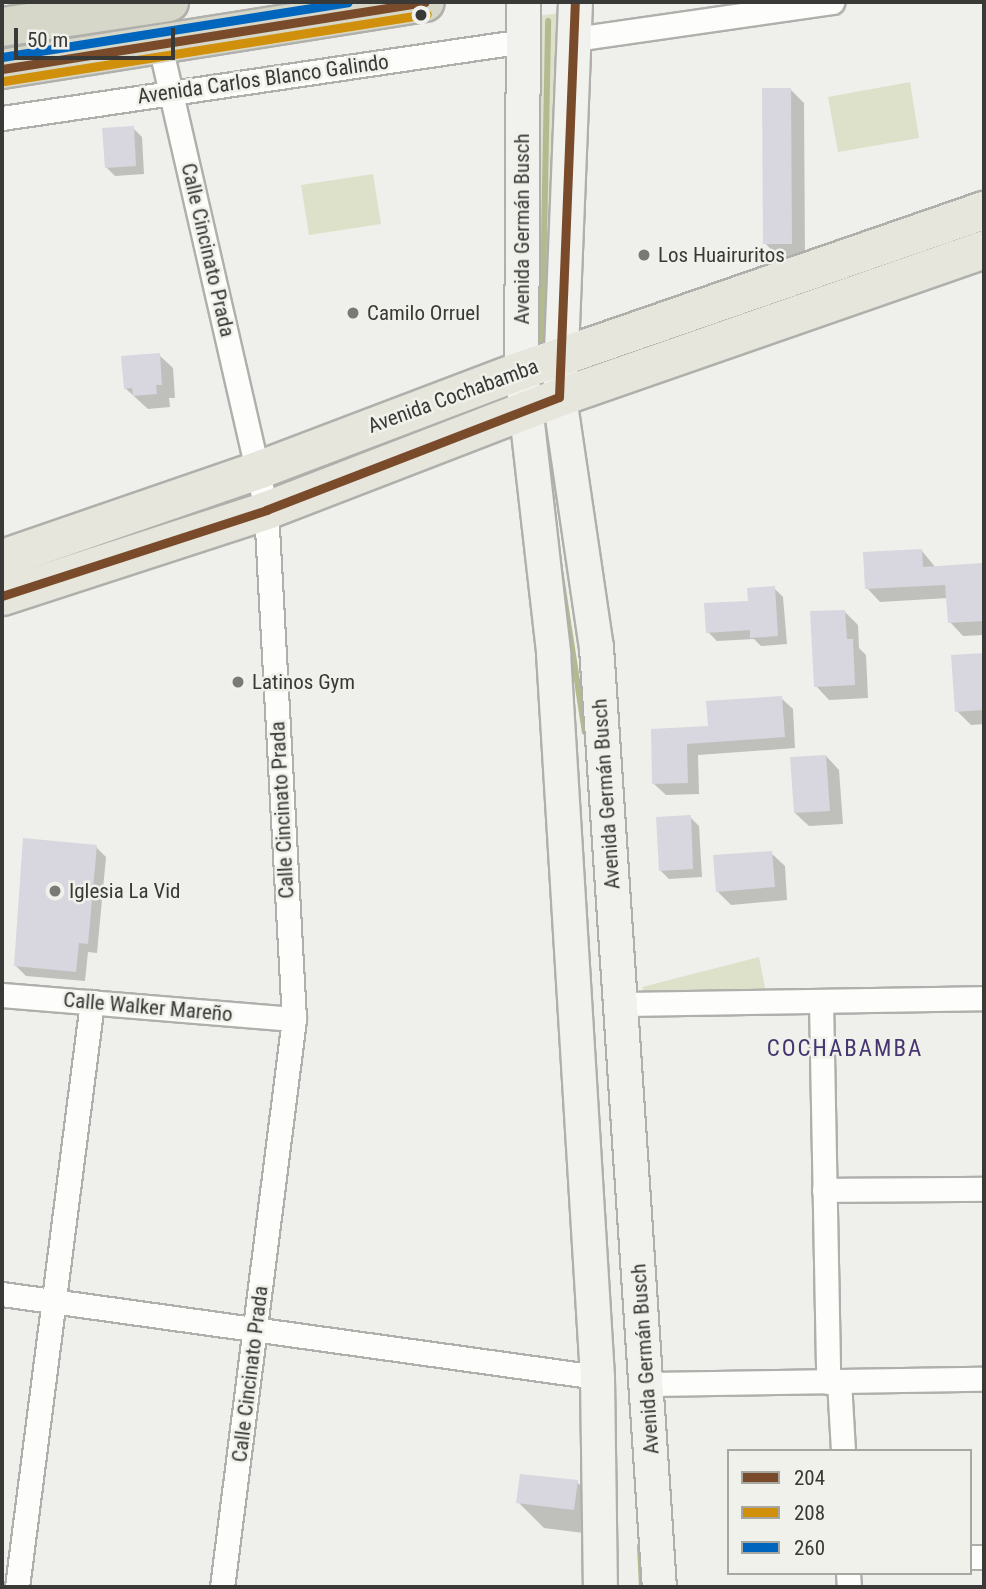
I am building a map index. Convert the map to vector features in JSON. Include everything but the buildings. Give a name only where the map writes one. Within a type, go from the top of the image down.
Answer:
[{"type":"highway","points":[[2,69],[159,41],[425,2]]},
{"type":"highway","points":[[2,27],[157,3]]},
{"type":"main road","name":"Avenida Cochabamba","points":[[2,558],[260,469],[563,355],[984,210]]},
{"type":"main road","name":"Avenida Cochabamba","points":[[2,596],[266,510],[559,397],[984,249]]},
{"type":"street","name":"Avenida Germán Busch","points":[[523,2],[521,370],[552,641],[597,1377],[600,1587]]},
{"type":"street","name":"Avenida Germán Busch","points":[[575,2],[563,355],[559,397],[596,647],[659,1587]]},
{"type":"street","points":[[575,39],[832,2]]},
{"type":"street","name":"Calle Cincinato Prada","points":[[159,41],[260,469],[266,510],[294,1019],[257,1328],[222,1587]]},
{"type":"street","name":"Avenida Carlos Blanco Galindo","points":[[2,118],[524,41]]},
{"type":"street","name":"Calle Walker Mareño","points":[[2,995],[294,1019]]},
{"type":"street","points":[[621,1004],[984,998]]},
{"type":"street","points":[[821,1001],[824,1191],[834,1382],[842,1449]]},
{"type":"street","points":[[16,1587],[92,1002]]},
{"type":"street","points":[[824,1191],[984,1189]]},
{"type":"street","points":[[2,1294],[597,1377]]},
{"type":"street","points":[[647,1384],[984,1379]]},
{"type":"green space","points":[[291,2],[326,2],[2,53],[2,47]]},
{"type":"green space","points":[[559,13],[555,340],[533,347],[538,16]]},
{"type":"green space","points":[[910,82],[919,138],[838,152],[828,97]]},
{"type":"green space","points":[[373,174],[381,224],[309,235],[301,185]]},
{"type":"green space","points":[[507,394],[509,398],[279,489],[276,484],[276,479]]},
{"type":"green space","points":[[759,957],[767,997],[646,999],[642,987]]},
{"type":"waterway","points":[[542,344],[548,21]]},
{"type":"waterway","points":[[559,563],[585,732]]},
{"type":"waterway","points":[[640,1546],[642,1587]]},
{"type":"transit line","name":"260","points":[[2,57],[348,2]]},
{"type":"transit line","name":"204","points":[[2,69],[425,2]]},
{"type":"transit line","name":"204","points":[[2,596],[266,510],[559,397],[575,2]]},
{"type":"transit line","name":"208","points":[[4,81],[427,14]]},
{"type":"place","name":"Los Huairuritos","points":[[644,255]]},
{"type":"place","name":"Camilo Orruel","points":[[353,313]]},
{"type":"place","name":"Latinos Gym","points":[[238,682]]},
{"type":"place","name":"Iglesia La Vid","points":[[55,891]]},
{"type":"district","name":"COCHABAMBA","points":[[845,1049]]}]
